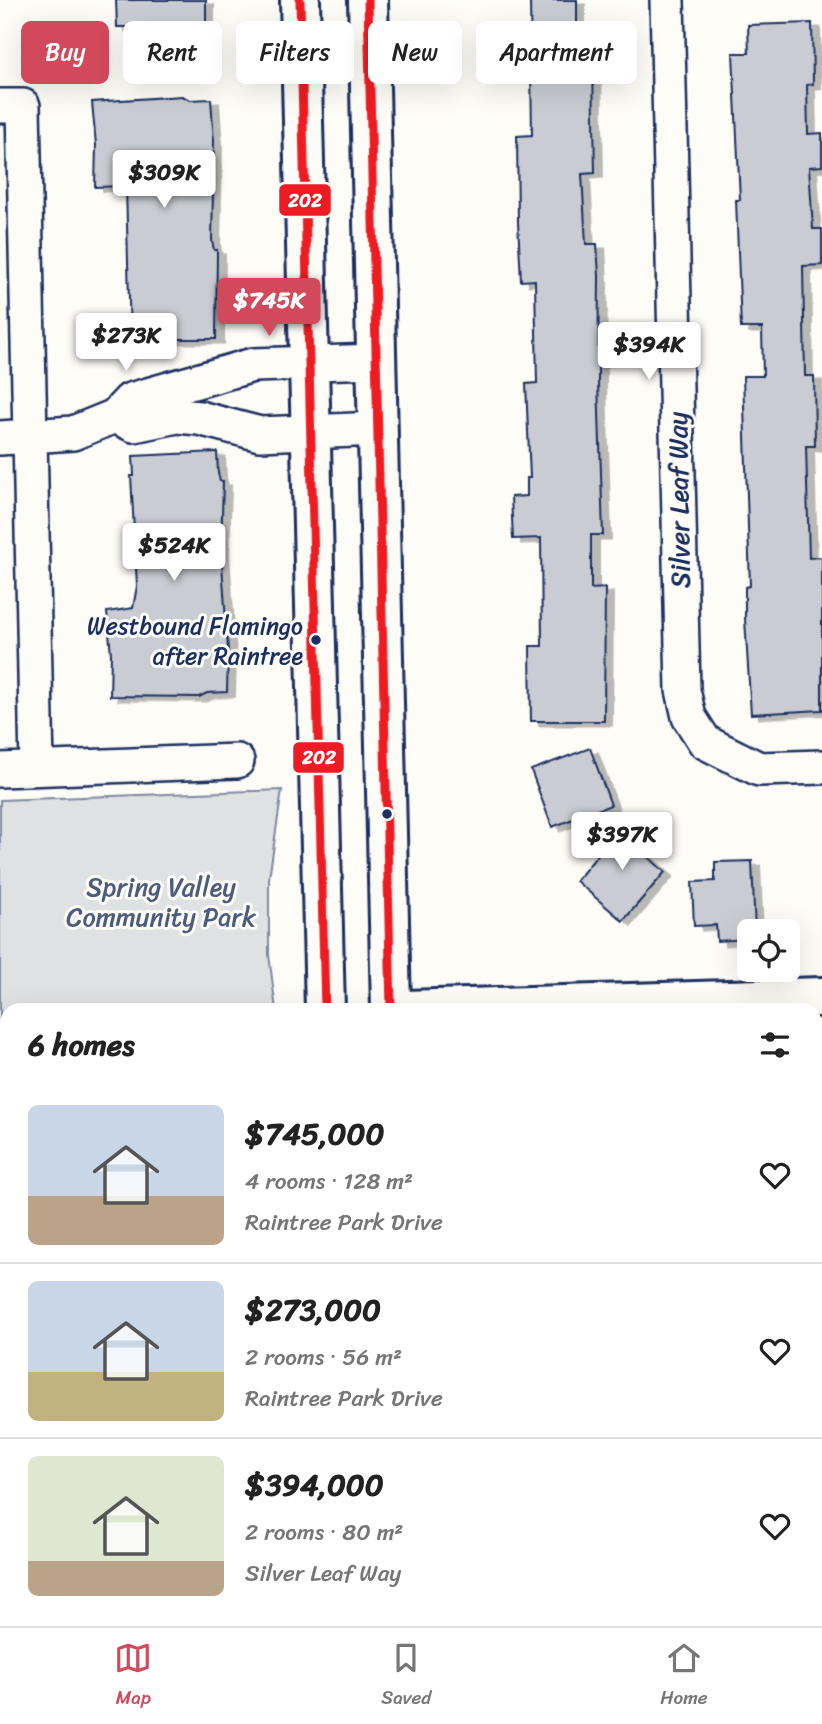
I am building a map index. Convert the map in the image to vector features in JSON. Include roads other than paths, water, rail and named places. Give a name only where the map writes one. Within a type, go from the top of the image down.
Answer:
[{"type":"main road","points":[[300,0],[325,1003]]},
{"type":"main road","points":[[368,0],[391,1003]]},
{"type":"main road","points":[[630,1003],[822,997]]},
{"type":"street","name":"Silver Leaf Way","points":[[667,0],[684,691],[689,717],[705,742],[759,769],[822,767]]},
{"type":"street","points":[[0,106],[23,106],[15,438],[37,768]]},
{"type":"street","points":[[15,438],[73,433],[115,416],[130,400],[253,365],[377,361]]},
{"type":"street","points":[[115,416],[134,425],[177,416],[199,418],[260,434],[378,429]]},
{"type":"street","points":[[0,770],[237,761]]},
{"type":"place","name":"Westbound Flamingo after Raintree","points":[[316,640]]},
{"type":"park label","name":"Spring Valley Community Park","points":[[161,902]]}]
